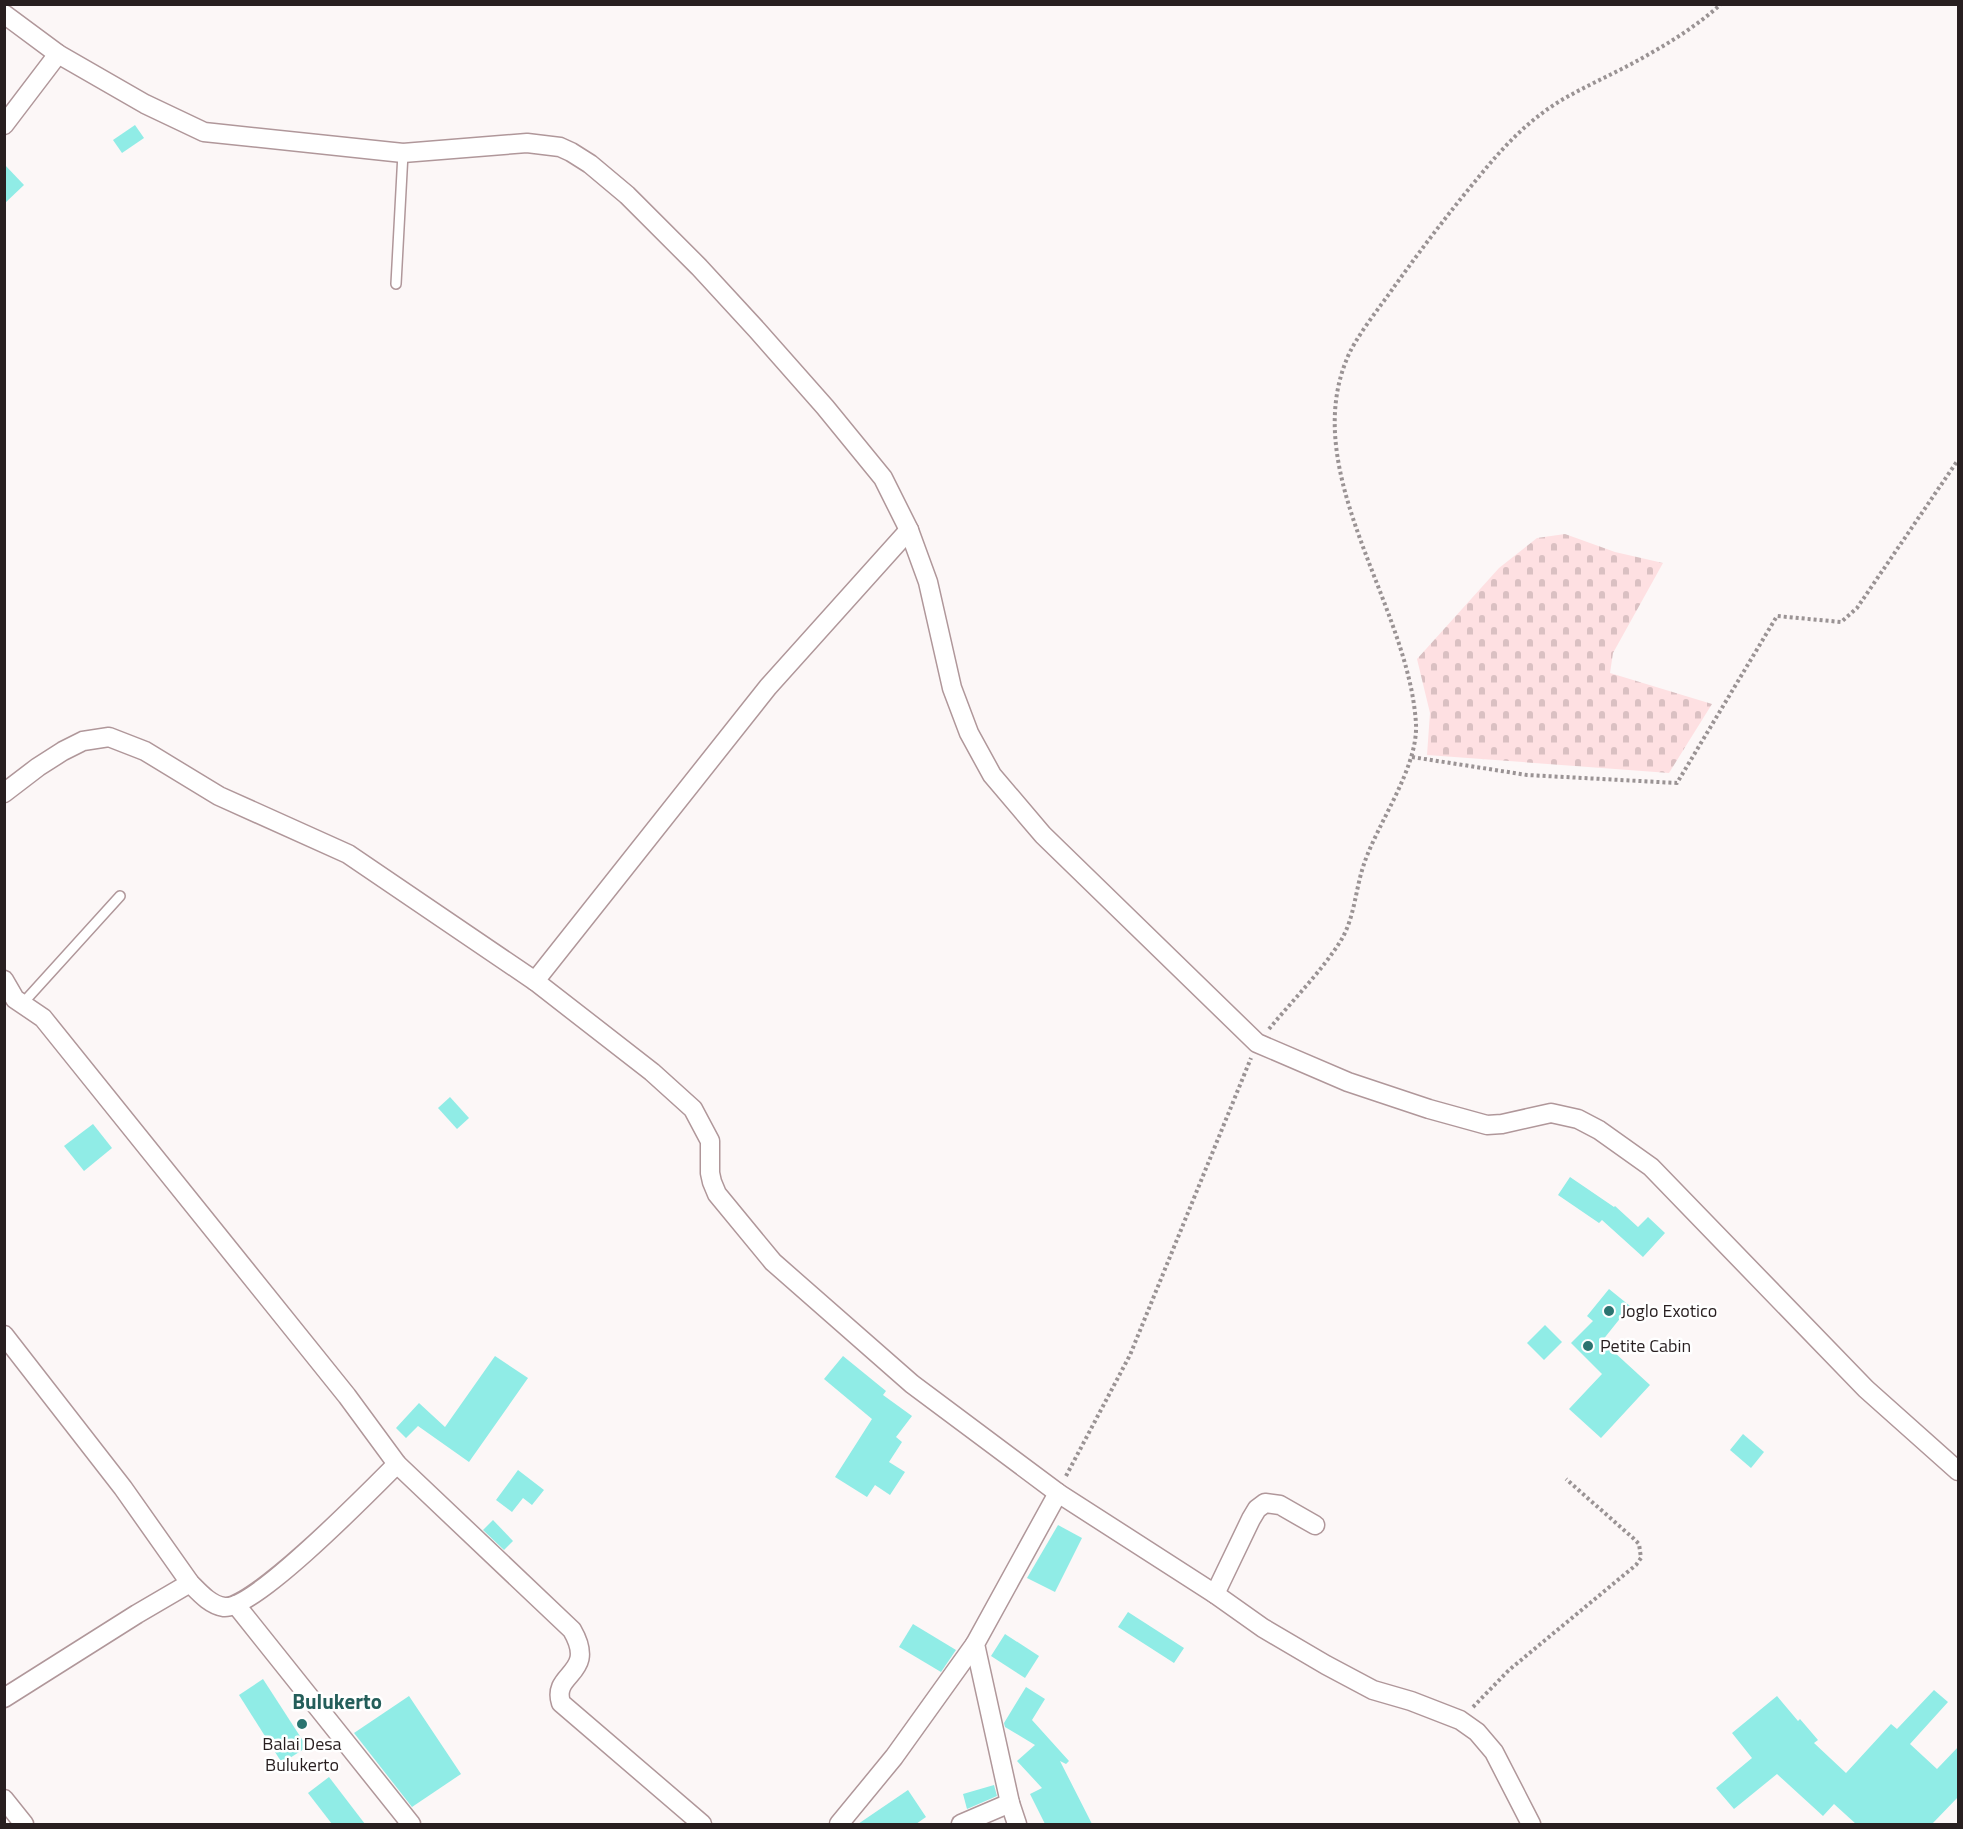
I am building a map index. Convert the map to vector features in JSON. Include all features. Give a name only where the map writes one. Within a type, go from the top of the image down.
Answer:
[{"type":"street","points":[[4,14],[58,54],[145,104],[204,132],[403,153],[527,143],[544,144],[560,147],[590,164],[627,195],[691,259],[825,407],[883,478],[909,530],[928,582],[951,688],[969,733],[992,775],[1043,835],[1257,1043],[1348,1082],[1429,1109],[1487,1125],[1551,1113],[1578,1119],[1599,1130],[1651,1167],[1866,1389],[1958,1468]]},
{"type":"street","points":[[4,125],[58,54]]},
{"type":"street","points":[[534,981],[768,687],[909,530]]},
{"type":"street","points":[[4,793],[63,751],[83,741],[108,737],[145,751],[219,796],[348,854],[534,981],[652,1072],[693,1109],[710,1141],[710,1173],[717,1194],[773,1262],[912,1384],[1058,1493],[1215,1594],[1263,1628],[1373,1690],[1411,1701],[1460,1720],[1477,1732],[1494,1752],[1531,1824]]},
{"type":"street","points":[[4,980],[14,1005],[43,1018],[347,1396],[397,1464],[572,1630],[581,1659],[579,1665],[561,1685],[559,1696],[561,1702],[702,1824]]},
{"type":"street","points":[[4,1335],[123,1488],[190,1583],[202,1595],[225,1607],[236,1605],[253,1596],[328,1532],[397,1464]]},
{"type":"street","points":[[839,1824],[894,1757],[975,1644],[1058,1493]]},
{"type":"street","points":[[1215,1594],[1251,1519],[1257,1509],[1265,1503],[1272,1502],[1280,1505],[1315,1525]]},
{"type":"street","points":[[4,1698],[190,1583]]},
{"type":"street","points":[[236,1605],[411,1824]]},
{"type":"street","points":[[975,1644],[1010,1803],[1017,1824]]},
{"type":"street","points":[[4,1799],[24,1824]]},
{"type":"street","points":[[961,1824],[1010,1803]]},
{"type":"lane","points":[[396,284],[403,153]]},
{"type":"lane","points":[[14,1005],[120,896]]},
{"type":"path","points":[[1058,1493],[1130,1355],[1257,1043],[1341,940],[1351,921],[1364,862],[1412,757],[1416,728],[1412,692],[1386,605],[1351,512],[1341,476],[1335,440],[1335,400],[1346,359],[1372,318],[1445,216],[1504,147],[1530,121],[1560,100],[1643,58],[1686,31],[1721,4]]},
{"type":"path","points":[[1412,757],[1527,775],[1677,783],[1777,616],[1841,622],[1857,608],[1959,460]]},
{"type":"path","points":[[1460,1720],[1509,1670],[1636,1565],[1641,1558],[1639,1544],[1566,1479]]},
{"type":"green space","points":[[1565,534],[1615,552],[1663,563],[1613,653],[1610,673],[1712,704],[1669,773],[1427,755],[1430,713],[1417,659],[1499,568],[1537,538]]},
{"type":"building","points":[[135,125],[144,138],[122,153],[113,140]]},
{"type":"building","points":[[4,164],[24,185],[4,204]]},
{"type":"building","points":[[450,1097],[469,1118],[457,1129],[438,1108]]},
{"type":"building","points":[[93,1124],[112,1148],[84,1171],[64,1146]]},
{"type":"building","points":[[1570,1177],[1615,1206],[1638,1227],[1648,1217],[1665,1233],[1643,1257],[1602,1220],[1599,1223],[1558,1195]]},
{"type":"building","points":[[1609,1289],[1630,1306],[1602,1341],[1650,1385],[1601,1438],[1569,1409],[1602,1374],[1571,1343],[1593,1321],[1587,1316]]},
{"type":"building","points":[[1545,1325],[1562,1342],[1544,1360],[1527,1343]]},
{"type":"building","points":[[495,1356],[528,1378],[469,1462],[418,1426],[406,1438],[396,1428],[419,1403],[445,1427]]},
{"type":"building","points":[[843,1356],[886,1391],[883,1395],[912,1416],[896,1437],[902,1442],[889,1462],[905,1472],[890,1495],[875,1485],[867,1497],[835,1477],[872,1419],[824,1379]]},
{"type":"building","points":[[1743,1434],[1764,1452],[1751,1468],[1730,1450]]},
{"type":"building","points":[[518,1470],[544,1490],[532,1505],[523,1498],[512,1512],[496,1500]]},
{"type":"building","points":[[493,1520],[513,1541],[504,1550],[483,1530]]},
{"type":"building","points":[[1058,1525],[1082,1538],[1055,1592],[1027,1578]]},
{"type":"building","points":[[1128,1612],[1184,1648],[1174,1663],[1118,1627]]},
{"type":"building","points":[[913,1624],[956,1650],[941,1672],[899,1647]]},
{"type":"building","points":[[1005,1634],[1039,1656],[1025,1678],[991,1656]]},
{"type":"building","points":[[263,1679],[307,1747],[282,1763],[239,1695]]},
{"type":"building","points":[[1026,1687],[1045,1699],[1032,1720],[1069,1761],[1066,1764],[1060,1761],[1092,1824],[1045,1824],[1030,1794],[1042,1788],[1017,1761],[1035,1745],[1005,1727],[1004,1723]]},
{"type":"building","points":[[1934,1690],[1948,1702],[1910,1744],[1937,1769],[1959,1746],[1959,1796],[1932,1824],[1856,1824],[1834,1804],[1823,1816],[1777,1774],[1734,1809],[1716,1788],[1752,1758],[1732,1733],[1777,1696],[1818,1740],[1814,1743],[1846,1773],[1891,1724],[1897,1729]]},
{"type":"building","points":[[409,1696],[461,1774],[412,1807],[354,1733]]},
{"type":"building","points":[[329,1777],[365,1824],[332,1824],[308,1793]]},
{"type":"building","points":[[994,1785],[997,1796],[967,1809],[963,1794]]},
{"type":"building","points":[[908,1790],[926,1817],[916,1824],[858,1824]]},
{"type":"place","name":"Joglo Exotico","points":[[1609,1311]]},
{"type":"place","name":"Petite Cabin","points":[[1588,1346]]},
{"type":"place","name":"Balai Desa Bulukerto","points":[[302,1724]]},
{"type":"district","name":"Bulukerto","points":[[337,1702]]}]
